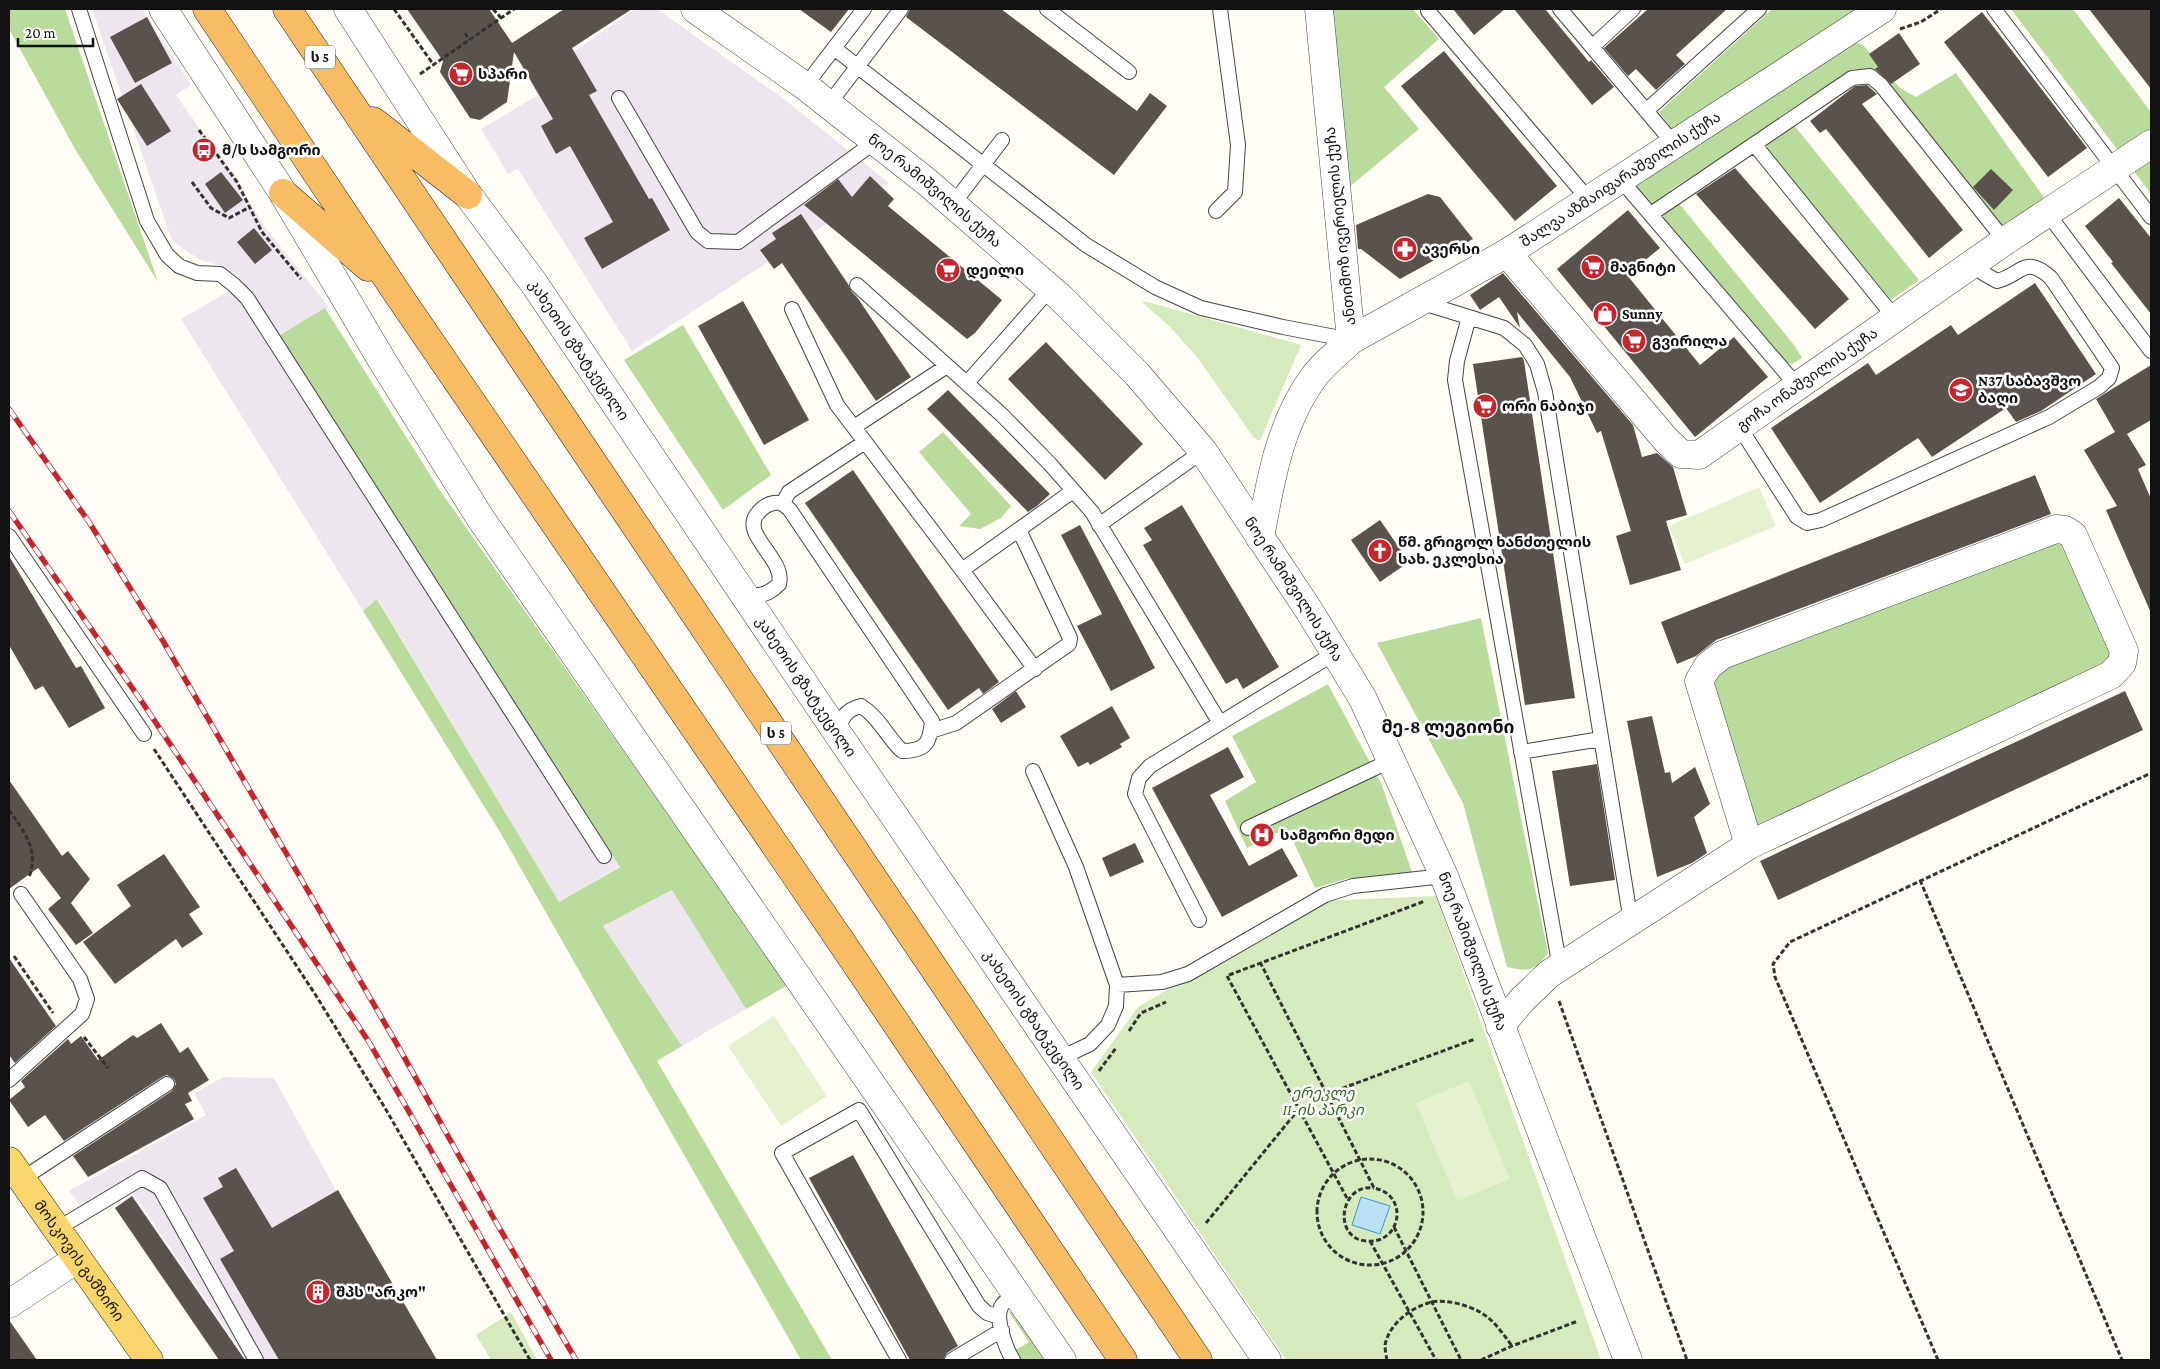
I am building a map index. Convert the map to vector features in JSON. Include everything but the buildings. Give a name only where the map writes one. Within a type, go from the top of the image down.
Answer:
[{"type":"highway","points":[[207,9],[397,293],[842,943],[1123,1360]]},
{"type":"highway","name":"ს 5","points":[[287,9],[1198,1360]]},
{"type":"highway","points":[[354,106],[468,195]]},
{"type":"highway","points":[[283,193],[397,293]]},
{"type":"main road","name":"მოსკოვის გამზირი","points":[[15,1170],[149,1360]]},
{"type":"street","points":[[163,9],[283,193],[383,362],[479,516],[1062,1360]]},
{"type":"street","name":"კახეთის გზატკეცილი","points":[[348,9],[468,195],[533,282],[838,734],[1267,1360]]},
{"type":"street","name":"ნოე რამიშვილის ქუჩა","points":[[695,9],[829,104],[953,204],[1050,290],[1137,374],[1203,451],[1335,653],[1363,699],[1392,760],[1444,876],[1628,1360]]},
{"type":"street","name":"ანთიმოზ ივერიელის ქუჩა","points":[[1260,538],[1273,466],[1295,407],[1314,376],[1351,340],[1319,9]]},
{"type":"street","name":"შალვა აზმაიფარაშვილის ქუჩა","points":[[1351,340],[1507,253],[1675,145],[1875,10]]},
{"type":"street","name":"გოჩა ონაშვილის ქუჩა","points":[[1507,253],[1667,441],[1682,454],[1699,455],[1740,428],[1976,260],[2151,144]]},
{"type":"street","points":[[1500,1026],[1523,999],[1554,971],[1749,845],[2112,675],[2122,663],[2124,652],[2073,535],[2066,530],[2056,529],[1722,655],[1708,666],[1699,681],[1749,845]]},
{"type":"street","points":[[9,1304],[77,1258]]},
{"type":"lane","points":[[79,9],[148,221],[167,255],[179,266],[197,272],[220,274],[247,298],[604,856]]},
{"type":"lane","points":[[805,86],[864,9]]},
{"type":"lane","points":[[829,104],[901,9]]},
{"type":"lane","points":[[1047,9],[1129,72]]},
{"type":"lane","points":[[1216,211],[1235,192],[1238,146],[1220,9]]},
{"type":"lane","points":[[1560,9],[1675,145]]},
{"type":"lane","points":[[1592,47],[1633,9]]},
{"type":"lane","points":[[1646,111],[1758,9]]},
{"type":"lane","points":[[1994,9],[2151,217]]},
{"type":"lane","points":[[1428,11],[1588,200]]},
{"type":"lane","points":[[834,48],[1086,245],[1156,287],[1201,308],[1351,340]]},
{"type":"lane","points":[[1651,214],[1852,78],[1870,76],[1881,85],[2005,241]]},
{"type":"lane","points":[[620,98],[697,232],[708,241],[738,242],[876,141]]},
{"type":"lane","points":[[953,204],[1002,140]]},
{"type":"lane","points":[[1754,144],[1895,318]]},
{"type":"lane","points":[[1621,180],[1798,387]]},
{"type":"lane","points":[[2048,214],[2151,351]]},
{"type":"lane","points":[[1740,428],[1797,517],[1807,522],[1821,520],[2049,418],[2099,387],[2109,378],[2112,368],[2051,278],[2043,271],[2032,267],[2021,268],[2004,279],[1997,281],[1983,273],[1976,260]]},
{"type":"lane","points":[[857,285],[1002,415],[1050,464],[1092,512],[1220,723]]},
{"type":"lane","points":[[967,384],[1050,290]]},
{"type":"lane","points":[[1420,302],[1504,328],[1525,345],[1537,364],[1545,392],[1631,922]]},
{"type":"lane","points":[[792,309],[837,405],[1035,669]]},
{"type":"lane","points":[[1468,317],[1456,361],[1455,380],[1521,752],[1554,971]]},
{"type":"lane","points":[[854,427],[947,366]]},
{"type":"lane","points":[[783,504],[784,498],[789,492],[865,442]]},
{"type":"lane","points":[[1099,525],[1203,451]]},
{"type":"lane","points":[[962,570],[1073,491]]},
{"type":"lane","points":[[742,590],[751,596],[760,596],[779,584],[781,576],[752,528],[752,520],[764,506],[773,503],[783,504],[790,510],[932,721],[931,737],[923,746],[915,751],[902,751],[894,744],[872,712],[861,706],[850,709],[841,719],[838,734]]},
{"type":"lane","points":[[931,731],[956,722],[1066,648],[1070,638],[1019,530]]},
{"type":"lane","points":[[9,536],[144,734]]},
{"type":"lane","points":[[1199,920],[1136,794],[1139,778],[1150,766],[1335,653]]},
{"type":"lane","points":[[1521,752],[1601,739]]},
{"type":"lane","points":[[1248,828],[1392,760]]},
{"type":"lane","points":[[1033,771],[1076,868],[1117,984],[1116,1006],[1108,1025],[1090,1044],[1067,1055],[1057,1052]]},
{"type":"lane","points":[[1117,984],[1162,982],[1188,974],[1325,895],[1353,886],[1444,876]]},
{"type":"lane","points":[[9,1080],[82,1014],[87,999],[80,979],[21,894]]},
{"type":"lane","points":[[15,1170],[167,1084]]},
{"type":"lane","points":[[900,1360],[782,1153],[859,1110],[979,1306],[1000,1324]]},
{"type":"lane","points":[[57,1229],[142,1178],[160,1188],[256,1360]]},
{"type":"lane","points":[[1013,1360],[1007,1350],[1000,1324],[1001,1307],[1016,1293]]},
{"type":"lane","points":[[952,1360],[1000,1324]]},
{"type":"path","points":[[394,9],[433,64]]},
{"type":"path","points":[[494,9],[501,18]]},
{"type":"path","points":[[400,89],[433,64],[514,9]]},
{"type":"path","points":[[465,33],[469,40]]},
{"type":"path","points":[[192,182],[210,208],[229,218],[248,208]]},
{"type":"path","points":[[144,734],[320,1002],[385,1108],[530,1360]]},
{"type":"path","points":[[1938,1360],[1775,977],[1773,964],[1790,942],[2151,773]]},
{"type":"path","points":[[9,810],[27,836],[32,854],[33,868],[21,894]]},
{"type":"path","points":[[1920,880],[2122,1360]]},
{"type":"path","points":[[1218,980],[1260,962],[1425,901]]},
{"type":"path","points":[[14,956],[69,1026],[108,1068]]},
{"type":"path","points":[[1260,962],[1374,1188]]},
{"type":"path","points":[[1554,971],[1687,1360]]},
{"type":"path","points":[[1227,976],[1348,1200]]},
{"type":"path","points":[[1126,1035],[1142,1013],[1167,1002]]},
{"type":"path","points":[[1189,1245],[1298,1110],[1327,1094],[1475,1039]]},
{"type":"path","points":[[1099,1072],[1120,1042]]},
{"type":"path","points":[[1374,1158],[1392,1162],[1407,1173],[1418,1187],[1423,1204],[1423,1222],[1416,1239],[1406,1252],[1390,1262],[1373,1266],[1356,1264],[1340,1256],[1327,1244],[1319,1229],[1316,1212],[1319,1195],[1327,1179],[1340,1167],[1360,1159],[1374,1158]]},
{"type":"path","points":[[1362,1188],[1374,1188],[1388,1194],[1394,1200],[1397,1218],[1394,1228],[1382,1239],[1370,1241],[1357,1238],[1345,1225],[1343,1216],[1348,1200],[1354,1193],[1362,1188]]},
{"type":"path","points":[[1394,1228],[1461,1360]]},
{"type":"path","points":[[1370,1241],[1436,1360]]},
{"type":"path","points":[[1387,1360],[1385,1346],[1393,1326],[1409,1313],[1432,1302],[1457,1303],[1480,1312],[1500,1329],[1512,1346]]},
{"type":"path","points":[[1481,1360],[1578,1321]]},
{"type":"shaded area","points":[[92,9],[142,9],[191,85],[176,95],[240,186],[264,226],[329,307],[280,336],[620,866],[559,902],[378,599],[363,611],[181,319],[244,282],[229,269],[199,259],[172,241]]},
{"type":"shaded area","points":[[635,9],[657,9],[785,100],[889,183],[632,351],[518,169],[508,174],[481,129],[538,95],[530,82]]},
{"type":"shaded area","points":[[672,890],[746,1009],[682,1046],[603,926]]},
{"type":"shaded area","points":[[224,1077],[274,1078],[373,1257],[434,1360],[247,1360],[130,1189],[87,1215],[69,1191],[206,1115],[194,1093]]},
{"type":"green space","points":[[9,9],[65,9],[158,282],[75,149],[9,29]]},
{"type":"green space","points":[[1330,9],[1413,9],[1439,39],[1384,87],[1419,129],[1347,189]]},
{"type":"green space","points":[[1772,9],[1855,9],[1856,17],[1673,130],[1659,112]]},
{"type":"green space","points":[[2011,9],[2073,9],[2151,112],[2151,194]]},
{"type":"green space","points":[[1850,40],[1863,45],[1900,88],[1916,97],[1956,73],[2045,199],[2004,232],[1874,70],[1854,69],[1785,114],[1919,280],[1891,300],[1756,135],[1669,191],[1794,345],[1802,358],[1792,364],[1784,362],[1634,184]]},
{"type":"green space","points":[[1142,302],[1148,302],[1301,345],[1260,441],[1254,438],[1197,357],[1170,327]]},
{"type":"green space","points":[[325,308],[439,489],[788,985],[746,1009],[672,890],[603,926],[682,1046],[657,1061],[832,1360],[801,1360],[500,832],[363,611],[377,599],[559,902],[620,867],[280,335]]},
{"type":"green space","points":[[683,325],[771,475],[723,510],[624,360]]},
{"type":"green space","points":[[943,432],[1011,506],[1001,518],[980,529],[959,526],[971,514],[919,452]]},
{"type":"green space","points":[[1759,487],[1776,526],[1685,564],[1669,526]]},
{"type":"green space","points":[[2058,541],[2064,544],[2113,651],[2113,661],[1757,833],[1711,679],[1723,666]]},
{"type":"green space","points":[[1481,618],[1548,953],[1535,967],[1526,970],[1507,967],[1463,803],[1377,643]]},
{"type":"green space","points":[[1328,684],[1381,783],[1412,872],[1346,879],[1315,888],[1287,828],[1247,848],[1225,801],[1256,782],[1232,736]]},
{"type":"green space","name":"ერეკლე II-ის პარკი","points":[[1436,896],[1601,1360],[1286,1360],[1091,1072],[1138,1007],[1319,901]]},
{"type":"green space","points":[[774,1016],[827,1096],[781,1126],[728,1046]]},
{"type":"green space","points":[[1469,1081],[1510,1179],[1457,1201],[1416,1103]]},
{"type":"green space","points":[[1008,1311],[1018,1315],[1049,1360],[1020,1360],[1014,1351],[1029,1342]]},
{"type":"green space","points":[[511,1312],[537,1360],[491,1360],[476,1335]]},
{"type":"water","points":[[1361,1197],[1390,1206],[1380,1234],[1352,1225]]},
{"type":"railway","points":[[9,409],[89,522],[163,641],[398,1046],[493,1217],[576,1360]]},
{"type":"railway","points":[[9,511],[140,699],[369,1042],[551,1360]]},
{"type":"place","name":"სპარი","points":[[461,74]]},
{"type":"place","name":"მ/ს სამგორი","points":[[204,150]]},
{"type":"place","name":"ავერსი","points":[[1405,249]]},
{"type":"place","name":"მაგნიტი","points":[[1593,267]]},
{"type":"place","name":"დეილი","points":[[948,270]]},
{"type":"place","name":"Sunny","points":[[1605,314]]},
{"type":"place","name":"გვირილა","points":[[1634,341]]},
{"type":"place","name":"N37 საბავშვო ბაღი","points":[[1961,390]]},
{"type":"place","name":"ორი ნაბიჯი","points":[[1485,406]]},
{"type":"place","name":"წმ. გრიგოლ ხანძთელის სახ. ეკლესია","points":[[1380,551]]},
{"type":"place","name":"სამგორი მედი","points":[[1262,835]]},
{"type":"place","name":"შპს \"არკო\"","points":[[318,1292]]},
{"type":"district","name":"მე-8 ლეგიონი","points":[[1448,727]]}]
